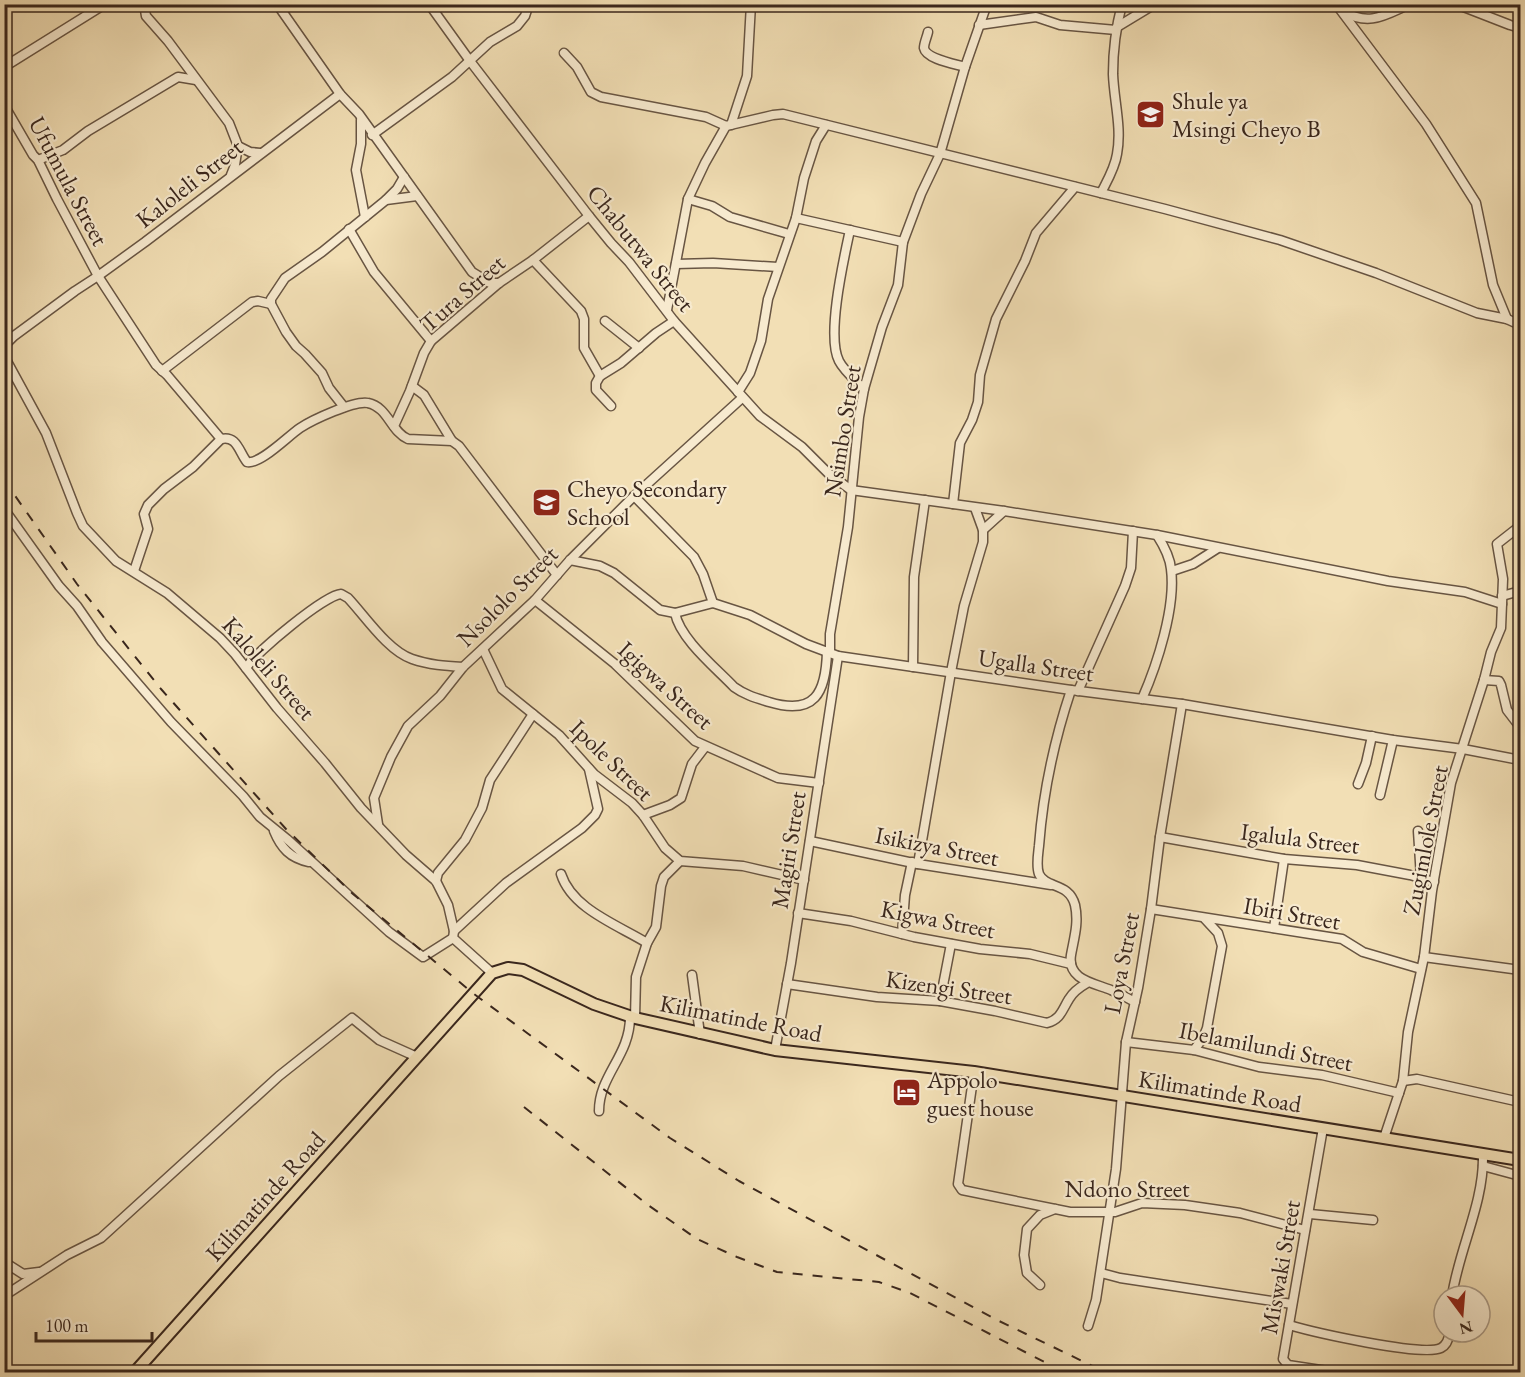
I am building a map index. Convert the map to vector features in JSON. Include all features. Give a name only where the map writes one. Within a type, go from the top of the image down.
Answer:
[{"type":"main road","name":"Kilimatinde Road","points":[[135,1372],[492,973],[508,968],[523,970],[594,1004],[633,1017],[775,1050],[974,1072],[1384,1138],[1483,1161],[1521,1160]]},
{"type":"street","points":[[4,67],[105,4]]},
{"type":"street","points":[[144,4],[146,16],[181,58],[229,123],[238,146],[235,165],[230,176]]},
{"type":"street","points":[[277,4],[340,94],[361,118],[472,272],[490,283],[499,283]]},
{"type":"street","name":"Chabutwa Street","points":[[429,4],[589,216],[629,261],[674,321],[760,416],[802,447],[828,473],[851,490]]},
{"type":"street","points":[[372,135],[470,61],[490,42],[517,26],[525,16],[528,4]]},
{"type":"street","points":[[667,310],[688,199],[705,163],[728,125],[747,76],[751,4]]},
{"type":"street","name":"Nsimbo Street","points":[[832,653],[830,634],[848,527],[864,389],[882,327],[898,285],[903,242],[921,194],[940,154],[965,67],[987,4]]},
{"type":"street","points":[[1101,193],[1118,154],[1113,73],[1116,28],[1122,4]]},
{"type":"street","points":[[979,25],[1036,17],[1060,25],[1116,28],[1155,4]]},
{"type":"street","points":[[1338,7],[1352,16],[1373,20],[1410,4]]},
{"type":"street","points":[[1456,4],[1521,28]]},
{"type":"street","points":[[1482,4],[1484,14]]},
{"type":"street","points":[[1338,7],[1426,124],[1476,203],[1493,285],[1507,319]]},
{"type":"street","points":[[928,32],[924,46],[927,54],[965,67]]},
{"type":"street","points":[[564,53],[577,67],[591,92],[601,97],[705,117],[728,125],[783,114],[1101,193],[1328,255],[1477,313],[1507,319],[1521,325]]},
{"type":"street","points":[[178,77],[181,58]]},
{"type":"street","points":[[38,160],[63,150],[106,119],[178,77],[196,80]]},
{"type":"street","name":"Kaloleli Street","points":[[4,346],[14,336],[98,276],[340,94]]},
{"type":"street","name":"Ufumula Street","points":[[4,105],[38,160],[98,276],[156,365],[221,439],[227,437],[234,441],[245,460],[252,463],[300,428],[344,407]]},
{"type":"street","points":[[361,118],[361,144],[356,170],[365,217]]},
{"type":"street","name":"Nsololo Street","points":[[378,824],[374,798],[391,757],[408,726],[440,696],[463,668],[535,600],[570,560],[634,496],[740,395],[761,341],[768,299],[796,218],[804,178],[816,141],[826,125]]},
{"type":"street","points":[[238,146],[260,153]]},
{"type":"street","points":[[404,177],[386,201],[285,278],[271,299],[271,304],[286,332],[322,373],[329,388],[344,407],[368,403],[378,407],[397,433],[408,439],[452,441]]},
{"type":"street","points":[[953,504],[960,442],[972,420],[978,402],[980,375],[996,319],[1025,261],[1036,233],[1075,187]]},
{"type":"street","points":[[386,201],[417,196]]},
{"type":"street","points":[[688,199],[712,206],[730,217],[789,234]]},
{"type":"street","name":"Tura Street","points":[[394,426],[430,341],[499,283],[533,260],[589,216]]},
{"type":"street","points":[[796,218],[903,242]]},
{"type":"street","points":[[349,229],[374,272],[430,341]]},
{"type":"street","points":[[850,230],[836,314],[836,350],[839,362],[864,389]]},
{"type":"street","points":[[533,260],[581,311],[584,319],[584,348],[600,376]]},
{"type":"street","points":[[676,264],[713,263],[778,267]]},
{"type":"street","points":[[162,371],[252,303],[258,301],[271,304]]},
{"type":"street","points":[[605,321],[639,348]]},
{"type":"street","points":[[611,406],[596,390],[595,386],[600,376],[621,363],[674,321]]},
{"type":"street","name":"Kaloleli Street","points":[[4,356],[46,433],[83,526],[111,556],[167,593],[220,638],[361,808],[406,855],[436,881],[448,905],[454,934]]},
{"type":"street","points":[[412,386],[424,395],[452,441],[468,456],[557,575]]},
{"type":"street","points":[[134,571],[148,529],[144,514],[148,505],[164,489],[193,467],[221,439]]},
{"type":"street","points":[[851,490],[1157,535],[1388,581],[1465,592],[1502,600],[1521,591]]},
{"type":"street","points":[[570,560],[600,566],[614,573],[660,610],[675,613],[713,603],[703,574],[694,557],[634,496]]},
{"type":"street","points":[[913,667],[914,588],[924,500]]},
{"type":"street","points":[[902,934],[905,895],[915,863],[964,606],[983,542],[983,530],[975,508]]},
{"type":"street","points":[[4,509],[102,642],[171,722],[274,829],[388,932],[423,957],[454,934],[506,883],[582,828],[595,815],[598,809],[589,768]]},
{"type":"street","points":[[983,530],[1004,511]]},
{"type":"street","name":"Zugimlole Street","points":[[1384,1138],[1402,1081],[1408,1032],[1424,957],[1450,783],[1463,749],[1491,652],[1501,628],[1503,579],[1497,544],[1521,526]]},
{"type":"street","points":[[1133,531],[1131,568],[1125,586],[1058,727],[1041,821],[1038,871],[1043,879],[1067,891],[1075,906],[1077,928],[1071,964],[1079,976],[1087,983],[1111,990],[1135,1002]]},
{"type":"street","points":[[1142,699],[1159,658],[1169,604],[1172,571],[1168,555],[1157,535]]},
{"type":"street","points":[[1172,571],[1193,564],[1218,548]]},
{"type":"street","points":[[246,668],[252,658],[278,636],[328,598],[341,594],[348,598],[401,654],[432,664],[463,668]]},
{"type":"street","name":"Igigwa Street","points":[[535,600],[615,664],[688,737],[705,747],[778,778],[819,783]]},
{"type":"street","name":"Ugalla Street","points":[[713,603],[750,615],[797,640],[832,653],[1074,691],[1182,704],[1521,760]]},
{"type":"street","points":[[675,613],[683,632],[734,687],[742,693],[782,706],[799,706],[819,693],[832,653]]},
{"type":"street","name":"Ipole Street","points":[[483,649],[502,688],[559,735],[607,785],[632,803],[665,848],[680,861]]},
{"type":"street","name":"Magiri Street","points":[[775,1050],[819,783],[832,653]]},
{"type":"street","points":[[1484,680],[1498,681],[1507,710],[1520,727]]},
{"type":"street","name":"Loya Street","points":[[1088,1326],[1101,1273],[1119,1135],[1126,1042],[1151,909],[1160,837],[1182,704]]},
{"type":"street","points":[[436,881],[438,873],[459,849],[479,815],[490,780],[533,714]]},
{"type":"street","points":[[1358,784],[1372,736]]},
{"type":"street","points":[[1380,795],[1393,740]]},
{"type":"street","points":[[643,815],[670,805],[681,798],[692,764],[705,747]]},
{"type":"street","points":[[1418,831],[1421,878]]},
{"type":"street","name":"Igalula Street","points":[[1160,837],[1284,859],[1357,865],[1434,882]]},
{"type":"street","name":"Isikizya Street","points":[[810,841],[915,863],[1030,883],[1057,885]]},
{"type":"street","points":[[1274,928],[1284,859]]},
{"type":"street","points":[[599,1111],[602,1087],[627,1044],[633,1017],[636,977],[647,943],[656,927],[664,877],[680,861],[743,866],[804,880]]},
{"type":"street","points":[[561,874],[569,891],[593,912],[647,943]]},
{"type":"street","name":"Ibiri Street","points":[[1151,909],[1342,939],[1363,952],[1421,969]]},
{"type":"street","name":"Kigwa Street","points":[[798,913],[839,918],[951,944],[1030,954],[1071,964]]},
{"type":"street","points":[[1194,1050],[1207,1028],[1222,946],[1218,933],[1205,919]]},
{"type":"street","points":[[454,934],[492,973]]},
{"type":"street","points":[[940,1001],[951,944]]},
{"type":"street","points":[[1424,957],[1521,970]]},
{"type":"street","points":[[692,975],[700,1034]]},
{"type":"street","name":"Kizengi Street","points":[[787,984],[877,997],[940,1001],[1047,1023],[1055,1020],[1072,994],[1087,983]]},
{"type":"street","points":[[4,1296],[67,1255],[101,1238],[279,1076],[352,1018],[379,1040],[417,1058]]},
{"type":"street","name":"Ibelamilundi Street","points":[[1126,1042],[1194,1050],[1258,1067],[1322,1075],[1399,1093]]},
{"type":"street","name":"Ndono Street","points":[[974,1072],[959,1188],[968,1192],[1070,1212],[1114,1212],[1142,1203],[1185,1205],[1240,1213],[1305,1230]]},
{"type":"street","points":[[1402,1081],[1417,1079],[1521,1102]]},
{"type":"street","name":"Miswaki Street","points":[[1323,1128],[1310,1214],[1305,1230],[1283,1359],[1288,1365],[1334,1372]]},
{"type":"street","points":[[1455,1284],[1480,1192],[1483,1161],[1521,1176]]},
{"type":"street","points":[[1040,1285],[1027,1273],[1024,1255],[1027,1229],[1040,1215],[1055,1209]]},
{"type":"street","points":[[1310,1214],[1373,1220]]},
{"type":"street","points":[[4,1262],[23,1274],[42,1272]]},
{"type":"street","points":[[1101,1273],[1120,1278],[1292,1304]]},
{"type":"street","points":[[1288,1325],[1323,1335],[1403,1348],[1428,1350],[1445,1344]]},
{"type":"railway","points":[[4,480],[77,584],[161,689],[286,829],[353,894],[474,994],[670,1138],[739,1181],[995,1319],[1105,1372]]},
{"type":"railway","points":[[524,1107],[648,1205],[697,1239],[777,1272],[879,1282],[910,1293],[1064,1372]]},
{"type":"place","name":"Shule ya Msingi Cheyo B","points":[[1151,114]]},
{"type":"place","name":"Cheyo Secondary School","points":[[546,502]]},
{"type":"place","name":"Appolo guest house","points":[[906,1093]]}]
